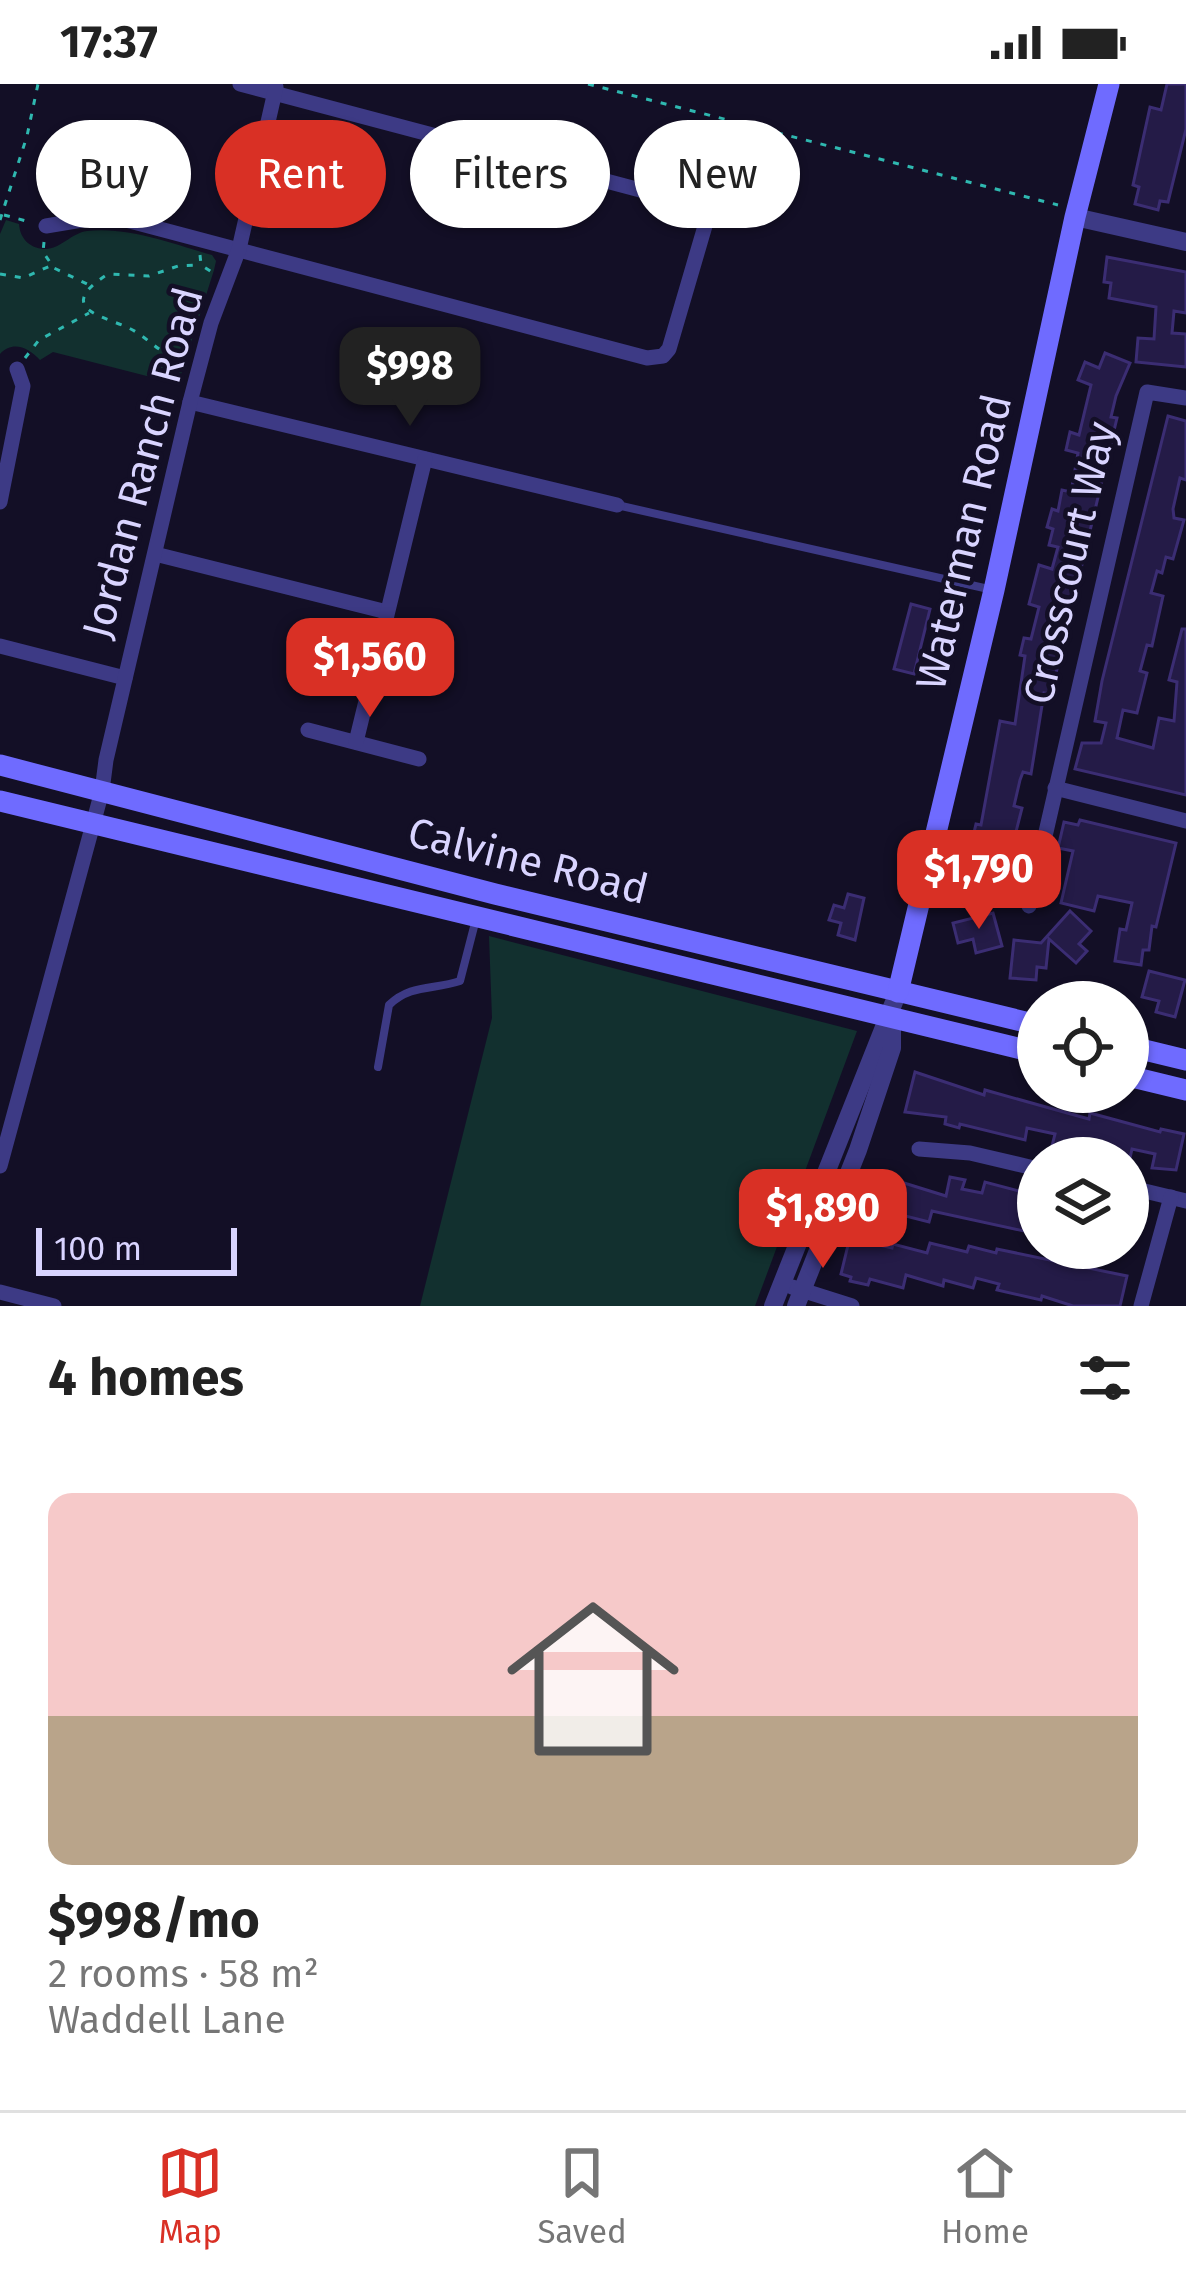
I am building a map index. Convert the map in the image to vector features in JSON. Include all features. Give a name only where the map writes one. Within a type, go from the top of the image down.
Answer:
[{"type":"main road","name":"Waterman Road","points":[[898,992],[1109,84]]},
{"type":"main road","name":"Calvine Road","points":[[0,765],[494,894],[1017,1020]]},
{"type":"main road","name":"Calvine Road","points":[[0,801],[1017,1048]]},
{"type":"main road","points":[[1149,1051],[1186,1060]]},
{"type":"main road","points":[[1149,1081],[1186,1090]]},
{"type":"street","points":[[156,228],[647,358],[663,356],[670,349],[705,226],[702,212],[693,204],[276,88],[240,84]]},
{"type":"street","name":"Jordan Ranch Road","points":[[0,1166],[102,790],[190,402],[239,249],[276,88]]},
{"type":"street","points":[[1076,213],[1185,238]]},
{"type":"street","points":[[0,502],[23,386],[17,370]]},
{"type":"street","name":"Crosscourt Way","points":[[1055,788],[1147,392],[1186,398]]},
{"type":"street","points":[[190,402],[617,505]]},
{"type":"street","points":[[356,742],[425,459]]},
{"type":"street","points":[[155,554],[388,612]]},
{"type":"street","points":[[0,646],[125,678]]},
{"type":"street","points":[[308,730],[419,759]]},
{"type":"street","points":[[1029,906],[1055,788],[1186,821]]},
{"type":"street","name":"Waterman Road","points":[[799,1298],[858,1150],[892,1048],[898,992]]},
{"type":"street","name":"Waterman Road","points":[[773,1306],[873,1051],[892,1017]]},
{"type":"street","points":[[919,1149],[970,1153],[1017,1164]]},
{"type":"street","points":[[1141,1306],[1178,1199]]},
{"type":"street","points":[[781,1283],[799,1298],[852,1306]]},
{"type":"street","points":[[0,1292],[54,1306]]},
{"type":"lane","points":[[617,505],[994,590]]},
{"type":"lane","points":[[378,1067],[389,1005],[416,987],[460,981],[476,917]]},
{"type":"path","points":[[36,224],[1,217],[38,84]]},
{"type":"path","points":[[588,84],[1076,213]]},
{"type":"path","points":[[46,228],[43,252],[52,266],[65,277],[92,286]]},
{"type":"path","points":[[201,265],[205,240]]},
{"type":"path","points":[[89,313],[86,299],[92,286],[108,274],[148,276],[178,266],[201,265],[228,278]]},
{"type":"path","points":[[0,274],[22,278],[52,266]]},
{"type":"path","points":[[17,370],[39,340],[89,313],[137,332],[156,352],[200,364]]},
{"type":"green space","points":[[6,220],[19,224],[26,241],[39,248],[50,249],[81,232],[102,230],[150,237],[212,255],[214,270],[178,384],[53,352],[40,360],[21,347],[0,354],[0,234]]},
{"type":"green space","points":[[489,936],[857,1031],[755,1306],[420,1306],[492,1018]]},
{"type":"building","points":[[1167,84],[1186,84],[1186,129],[1168,202],[1160,201],[1158,210],[1135,204],[1139,187],[1133,185],[1150,107],[1161,110]]},
{"type":"building","points":[[1107,257],[1186,272],[1186,313],[1174,311],[1172,333],[1186,334],[1186,367],[1136,362],[1138,338],[1154,339],[1156,307],[1109,298],[1111,283],[1104,282]]},
{"type":"building","points":[[1105,353],[1130,363],[1116,396],[1111,417],[1117,418],[1051,694],[1044,693],[1031,774],[1023,772],[1020,780],[1014,806],[1022,808],[1007,867],[1000,865],[995,889],[986,887],[991,903],[957,896],[965,862],[979,865],[984,843],[972,841],[976,824],[981,825],[1000,721],[1015,724],[1025,656],[1020,655],[1024,638],[1031,639],[1039,607],[1029,604],[1039,565],[1052,569],[1058,547],[1049,545],[1052,509],[1058,511],[1062,490],[1071,492],[1078,453],[1066,450],[1070,432],[1079,435],[1091,385],[1078,380],[1085,362],[1099,368]]},
{"type":"building","points":[[1168,416],[1186,421],[1186,480],[1180,478],[1173,509],[1174,518],[1184,520],[1173,559],[1166,557],[1151,593],[1163,596],[1152,646],[1147,645],[1140,671],[1147,673],[1137,713],[1123,710],[1117,738],[1153,748],[1159,718],[1174,721],[1177,682],[1169,680],[1182,629],[1186,629],[1186,795],[1075,769],[1082,743],[1101,743],[1106,723],[1095,721],[1102,681]]},
{"type":"building","points":[[911,604],[930,609],[914,674],[894,669]]},
{"type":"building","points":[[1080,820],[1176,843],[1156,927],[1152,926],[1149,950],[1143,950],[1141,965],[1115,961],[1120,929],[1126,930],[1132,903],[1098,896],[1094,911],[1061,903],[1073,851],[1058,848],[1064,822],[1078,825]]},
{"type":"building","points":[[848,894],[864,898],[855,940],[838,935],[841,923],[829,920],[834,905],[844,908]]},
{"type":"building","points":[[1070,911],[1091,931],[1079,944],[1087,951],[1076,963],[1049,939],[1046,968],[1037,967],[1036,980],[1010,978],[1014,940],[1041,943]]},
{"type":"building","points":[[993,913],[1002,946],[976,953],[973,939],[958,943],[953,923]]},
{"type":"building","points":[[1149,971],[1185,980],[1175,1017],[1156,1012],[1159,1001],[1149,999]]},
{"type":"building","points":[[915,1072],[984,1095],[985,1090],[1017,1099],[1017,1113],[1067,1113],[1089,1119],[1090,1113],[1184,1134],[1176,1170],[1152,1168],[1155,1154],[1149,1153],[1149,1137],[1054,1137],[1027,1128],[1026,1137],[1017,1138],[945,1124],[946,1117],[905,1112]]},
{"type":"building","points":[[875,1174],[946,1196],[950,1177],[965,1180],[962,1189],[982,1193],[985,1182],[1017,1190],[1017,1229],[932,1211],[929,1222],[864,1212]]},
{"type":"building","points":[[861,1233],[872,1235],[870,1243],[927,1253],[930,1243],[967,1252],[969,1246],[996,1253],[997,1249],[1017,1253],[1017,1269],[1093,1269],[1127,1276],[1120,1306],[1073,1306],[1042,1296],[1041,1300],[997,1290],[999,1284],[976,1278],[973,1288],[944,1280],[943,1286],[906,1275],[903,1288],[870,1279],[868,1285],[841,1274],[850,1237],[859,1240]]}]
